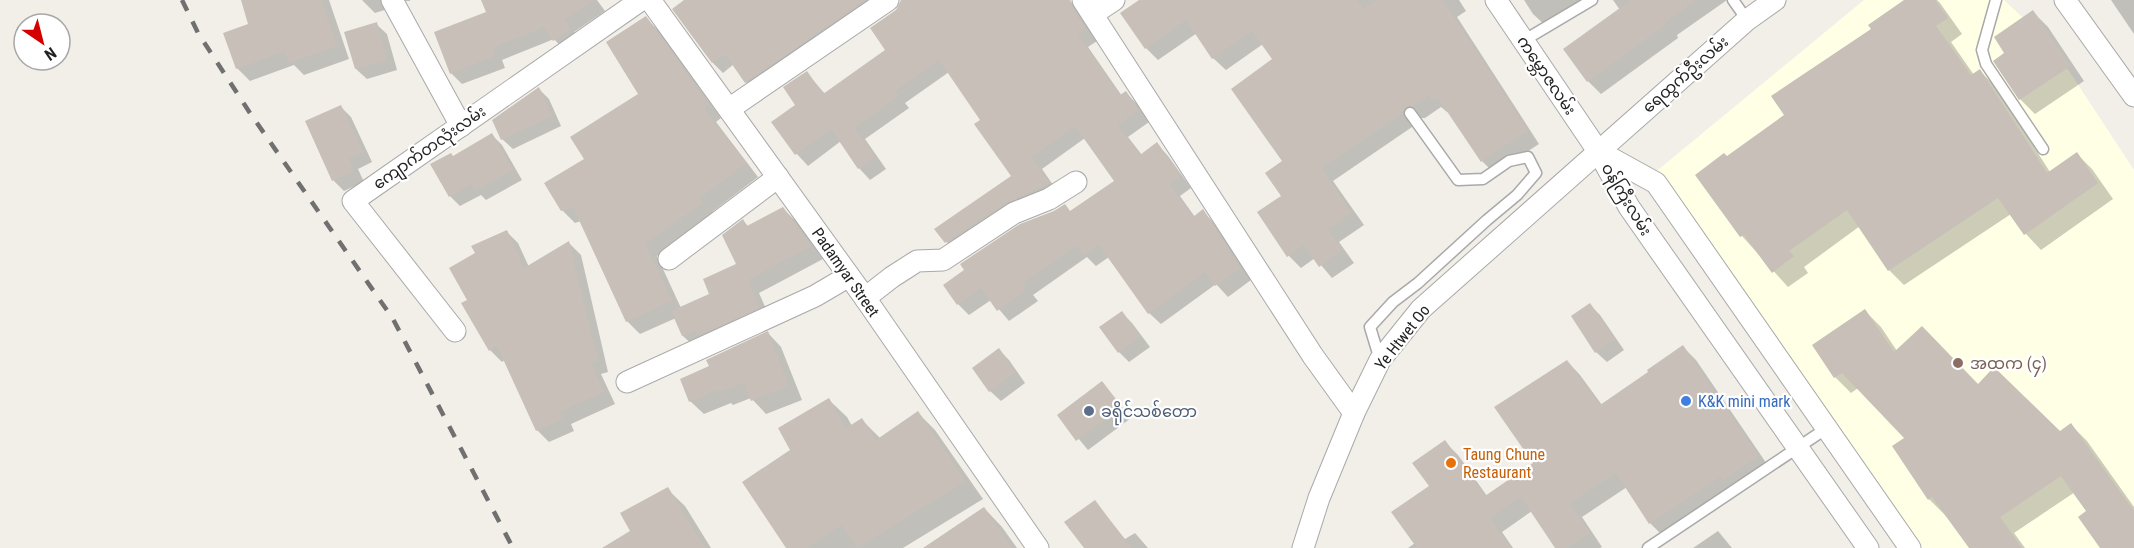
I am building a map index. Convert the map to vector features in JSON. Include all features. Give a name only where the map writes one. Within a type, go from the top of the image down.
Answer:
[{"type":"street","points":[[392,0],[461,126]]},
{"type":"street","name":"ကျောက်တလုံးလမ်း","points":[[455,331],[353,201],[641,0]]},
{"type":"street","name":"Padamyar Street","points":[[650,0],[865,298],[1038,548]]},
{"type":"street","points":[[729,109],[888,0]]},
{"type":"street","points":[[1114,0],[1088,7],[1313,356],[1354,413]]},
{"type":"street","name":"ကမ္ဘောဇလမ်း","points":[[1496,0],[1598,151]]},
{"type":"street","name":"ရေထွက်ဦးလမ်း","points":[[1598,151],[1747,20],[1775,0]]},
{"type":"street","points":[[2065,0],[2134,96]]},
{"type":"street","name":"Ye Htwet Oo","points":[[1303,548],[1319,498],[1354,413],[1380,360],[1421,309],[1598,151]]},
{"type":"street","name":"ဝန်ကြီးလမ်း","points":[[1598,151],[1656,183],[1910,548]]},
{"type":"street","name":"ဝန်ကြီးလမ်း","points":[[1598,151],[1629,207],[1868,548]]},
{"type":"street","points":[[669,259],[778,177]]},
{"type":"street","points":[[865,298],[891,277],[918,261],[943,260],[1014,213],[1049,199],[1076,182]]},
{"type":"street","points":[[627,382],[815,296],[849,276]]},
{"type":"lane","points":[[1523,41],[1592,0]]},
{"type":"lane","points":[[1733,0],[1747,20]]},
{"type":"lane","points":[[1996,0],[1982,50],[1986,64],[2043,149]]},
{"type":"lane","points":[[1380,360],[1370,327],[1393,302],[1418,283],[1517,195],[1536,173],[1528,158],[1509,161],[1483,178],[1458,180],[1410,113]]},
{"type":"lane","points":[[1648,548],[1827,428]]},
{"type":"shaded area","name":"အထက (၄)","points":[[1864,0],[2004,0],[2052,45],[2134,170],[2134,548],[1915,548],[1647,179]]},
{"type":"building","points":[[241,0],[321,0],[337,46],[289,63],[285,51],[236,69],[223,33],[248,24]]},
{"type":"building","points":[[481,0],[594,0],[564,20],[571,30],[553,41],[544,27],[492,48],[495,56],[450,74],[434,32],[486,12]]},
{"type":"building","points":[[684,0],[865,0],[745,83],[725,54],[712,63],[672,9]]},
{"type":"building","points":[[901,0],[1070,0],[1086,29],[1078,35],[1120,95],[1126,91],[1139,110],[1118,125],[1140,155],[1157,142],[1181,176],[1170,184],[1193,217],[1203,209],[1241,268],[1215,286],[1205,272],[1148,314],[1099,245],[1084,256],[1076,246],[1023,283],[1027,289],[997,311],[981,288],[957,305],[943,285],[964,270],[960,264],[1020,224],[1054,211],[1065,204],[1070,211],[1114,181],[1075,126],[1032,157],[1050,183],[1007,202],[945,243],[934,229],[1011,176],[974,124],[980,120],[939,60],[895,91],[899,96],[855,128],[875,157],[858,169],[831,129],[795,155],[771,122],[795,105],[783,87],[807,71],[823,94],[885,50],[870,28],[896,10]]},
{"type":"building","points":[[1139,0],[1357,0],[1363,9],[1377,0],[1443,0],[1528,131],[1481,162],[1438,98],[1433,101],[1429,95],[1413,106],[1406,107],[1403,113],[1322,168],[1352,213],[1328,229],[1343,250],[1319,267],[1304,245],[1287,257],[1257,212],[1281,196],[1265,173],[1282,161],[1231,89],[1272,59],[1252,31],[1212,59],[1186,20],[1145,49],[1120,13]]},
{"type":"building","points":[[1631,0],[1696,0],[1587,82],[1563,49]]},
{"type":"building","points":[[1904,0],[1935,0],[1948,18],[1936,26],[1971,75],[1980,69],[2047,173],[2077,152],[2098,183],[2024,235],[1998,198],[1888,271],[1847,210],[1789,251],[1794,256],[1772,273],[1744,235],[1740,237],[1695,175],[1724,153],[1727,156],[1784,115],[1771,96],[1871,29],[1868,25]]},
{"type":"building","points":[[2033,10],[2071,66],[2019,100],[1993,61],[2004,53],[1994,37]]},
{"type":"building","points":[[646,16],[709,104],[704,108],[746,163],[700,198],[703,203],[645,243],[672,301],[626,322],[573,207],[561,211],[544,183],[584,159],[570,137],[638,94],[606,42]]},
{"type":"building","points":[[377,22],[387,60],[355,69],[344,32]]},
{"type":"building","points":[[539,87],[552,116],[501,140],[492,120]]},
{"type":"building","points":[[341,105],[363,152],[349,158],[354,171],[332,181],[305,121]]},
{"type":"building","points":[[492,133],[513,170],[475,191],[471,184],[449,197],[430,164],[451,153],[453,156]]},
{"type":"building","points":[[783,207],[812,246],[748,280],[759,308],[697,336],[695,331],[682,336],[671,311],[709,294],[703,279],[736,264],[722,235],[743,219],[747,226]]},
{"type":"building","points":[[507,230],[524,268],[569,241],[598,361],[591,362],[604,392],[560,412],[563,419],[536,431],[497,346],[489,351],[461,303],[467,300],[449,268],[475,253],[471,246]]},
{"type":"building","points":[[1590,303],[1615,339],[1595,353],[1571,316]]},
{"type":"building","points":[[1865,309],[1894,352],[1922,326],[1978,384],[1994,367],[2060,431],[2071,423],[2134,511],[2134,548],[2100,548],[2078,517],[2086,511],[2061,476],[2000,517],[2022,548],[1969,548],[1932,497],[1928,500],[1892,446],[1904,438],[1842,373],[1834,378],[1812,345]]},
{"type":"building","points":[[1122,311],[1140,336],[1118,353],[1099,327]]},
{"type":"building","points":[[768,331],[789,386],[751,401],[744,383],[719,392],[718,390],[689,402],[680,379],[709,366],[706,360]]},
{"type":"building","points":[[1683,345],[1759,456],[1723,481],[1721,477],[1649,524],[1616,473],[1570,503],[1590,533],[1567,548],[1555,548],[1521,497],[1490,518],[1511,548],[1417,548],[1391,512],[1429,486],[1412,463],[1445,440],[1485,496],[1533,463],[1494,407],[1567,360],[1600,405]]},
{"type":"building","points":[[999,348],[1016,372],[989,392],[972,368]]},
{"type":"building","name":"ခရိုင်သစ်တော","points":[[1102,381],[1122,407],[1076,441],[1057,415]]},
{"type":"building","points":[[829,398],[846,428],[862,418],[876,440],[918,411],[966,481],[857,548],[841,525],[807,548],[786,548],[742,482],[790,450],[778,428]]},
{"type":"building","points":[[668,487],[705,548],[602,548],[630,531],[620,513]]},
{"type":"building","points":[[1095,500],[1131,548],[1084,548],[1064,522]]},
{"type":"building","points":[[984,507],[1012,548],[923,548]]},
{"type":"railway","points":[[182,0],[198,33],[250,113],[393,319],[513,548]]},
{"type":"place","name":"အထက (၄)","points":[[1958,363]]},
{"type":"place","name":"K&K mini mark","points":[[1686,401]]},
{"type":"place","name":"ခရိုင်သစ်တော","points":[[1089,411]]},
{"type":"place","name":"Taung Chune Restaurant","points":[[1451,463]]}]
